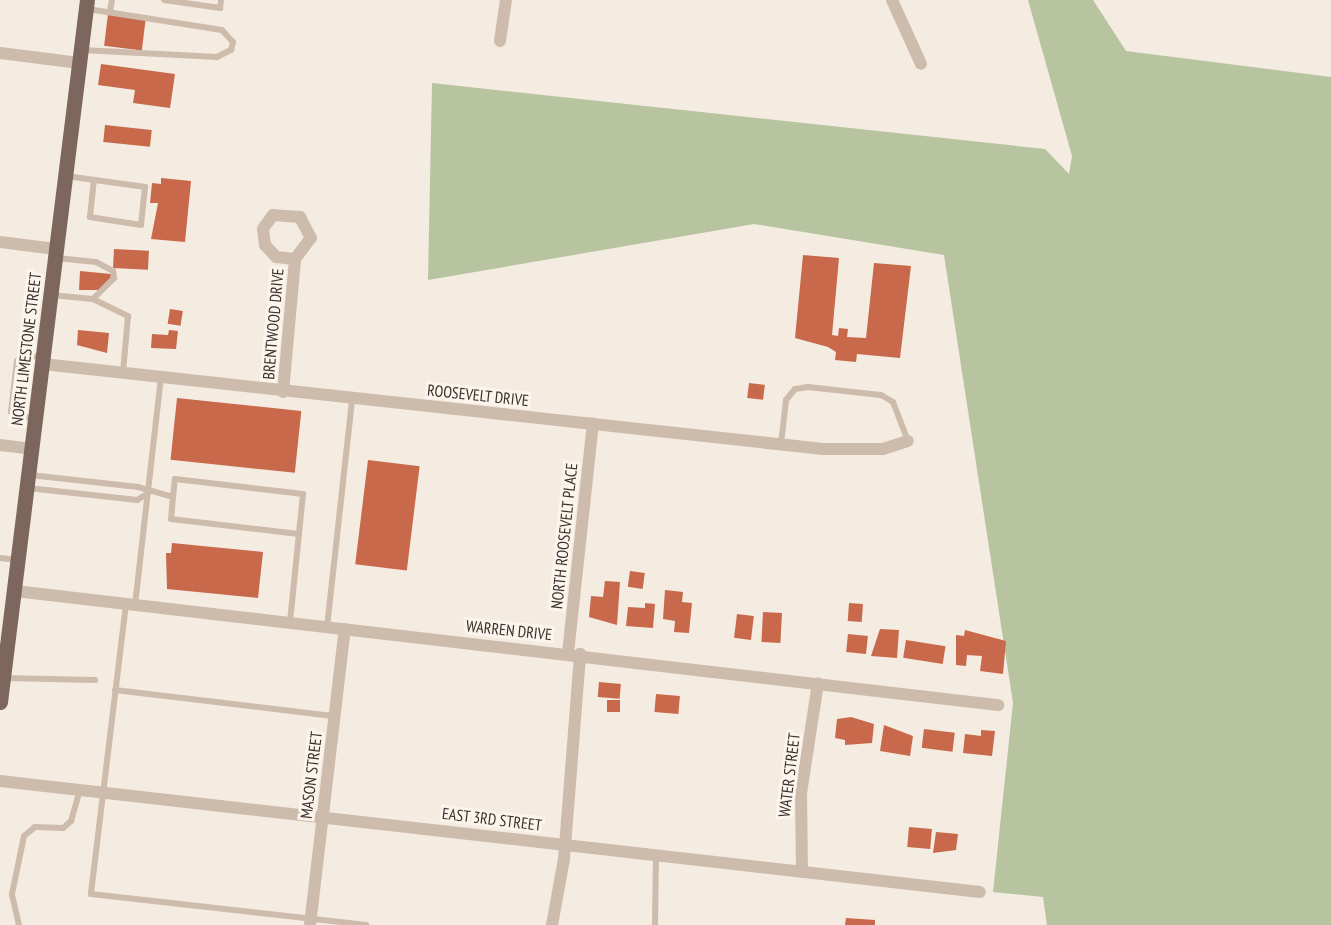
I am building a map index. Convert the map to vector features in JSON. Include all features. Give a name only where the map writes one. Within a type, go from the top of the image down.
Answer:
[{"type":"main road","name":"NORTH LIMESTONE STREET","points":[[0,702],[87,4]]},
{"type":"street","points":[[501,41],[506,0]]},
{"type":"street","points":[[892,0],[921,64]]},
{"type":"street","points":[[0,53],[80,56]]},
{"type":"street","points":[[0,242],[56,254]]},
{"type":"street","name":"BRENTWOOD DRIVE","points":[[283,392],[294,259]]},
{"type":"street","name":"ROOSEVELT DRIVE","points":[[44,360],[283,392],[781,444],[862,451],[908,441]]},
{"type":"street","name":"NORTH ROOSEVELT PLACE","points":[[552,925],[565,845],[574,654],[593,423]]},
{"type":"street","points":[[0,445],[32,449]]},
{"type":"street","name":"WARREN DRIVE","points":[[15,591],[574,654],[998,705]]},
{"type":"street","name":"MASON STREET","points":[[311,922],[345,629]]},
{"type":"street","name":"WATER STREET","points":[[802,872],[801,793],[818,683]]},
{"type":"street","name":"EAST 3RD STREET","points":[[0,781],[980,892]]},
{"type":"lane","points":[[110,12],[112,0]]},
{"type":"lane","points":[[164,0],[220,8],[220,0]]},
{"type":"lane","points":[[80,56],[97,53],[138,56],[152,50],[217,57],[231,51],[233,42],[222,30],[110,12],[87,4]]},
{"type":"lane","points":[[65,176],[145,187],[141,225],[90,217],[94,180]]},
{"type":"lane","points":[[56,254],[96,262],[113,271],[112,285],[93,299]]},
{"type":"lane","points":[[50,295],[93,299],[128,316],[123,372]]},
{"type":"lane","points":[[36,420],[11,412],[16,361],[24,355],[44,360]]},
{"type":"lane","points":[[161,377],[147,494],[115,690],[91,894],[311,922],[366,925]]},
{"type":"lane","points":[[781,444],[786,400],[795,389],[808,387],[881,395],[893,402],[908,441]]},
{"type":"lane","points":[[327,627],[352,399]]},
{"type":"lane","points":[[290,622],[303,495],[175,479],[171,519],[299,534]]},
{"type":"lane","points":[[28,482],[111,498],[137,500],[147,494]]},
{"type":"lane","points":[[28,482],[113,485],[147,494],[173,497]]},
{"type":"lane","points":[[111,498],[113,485]]},
{"type":"lane","points":[[0,558],[19,560]]},
{"type":"lane","points":[[3,678],[95,680]]},
{"type":"lane","points":[[115,690],[335,717]]},
{"type":"lane","points":[[19,925],[12,894],[24,836],[35,827],[63,828],[71,821],[80,790]]},
{"type":"lane","points":[[655,925],[656,855]]},
{"type":"green space","points":[[1028,0],[1093,0],[1126,51],[1331,77],[1331,925],[1047,925],[1043,897],[993,892],[1013,703],[944,255],[754,224],[428,280],[432,83],[1045,149],[1069,174],[1072,156]]},
{"type":"building","points":[[108,14],[146,19],[142,50],[104,46]]},
{"type":"building","points":[[101,64],[175,74],[170,108],[133,103],[135,90],[98,85]]},
{"type":"building","points":[[105,125],[152,130],[150,147],[103,142]]},
{"type":"building","points":[[161,178],[191,181],[185,242],[151,239],[158,203],[150,203],[152,183],[161,184]]},
{"type":"building","points":[[114,249],[149,251],[148,270],[113,268]]},
{"type":"building","points":[[803,255],[839,258],[832,335],[838,336],[839,328],[848,329],[847,337],[866,338],[874,263],[911,266],[900,358],[857,354],[856,362],[835,360],[836,352],[828,347],[795,338]]},
{"type":"building","points":[[80,271],[111,274],[110,284],[105,290],[79,290]]},
{"type":"building","points":[[170,309],[183,311],[180,326],[168,324]]},
{"type":"building","points":[[78,330],[109,333],[107,353],[77,345]]},
{"type":"building","points":[[169,330],[178,331],[176,349],[151,348],[152,334],[168,335]]},
{"type":"building","points":[[749,383],[765,385],[763,400],[747,398]]},
{"type":"building","points":[[177,398],[301,411],[295,473],[171,460]]},
{"type":"building","points":[[368,460],[420,466],[407,571],[355,564]]},
{"type":"building","points":[[172,543],[263,552],[258,598],[167,589],[166,553],[171,553]]},
{"type":"building","points":[[630,571],[645,573],[643,589],[628,587]]},
{"type":"building","points":[[605,581],[620,582],[617,625],[589,617],[591,596],[603,597]]},
{"type":"building","points":[[665,590],[683,592],[682,602],[692,603],[689,633],[674,632],[675,621],[663,619]]},
{"type":"building","points":[[645,603],[655,604],[653,628],[626,626],[628,607],[645,608]]},
{"type":"building","points":[[849,603],[863,604],[862,622],[848,621]]},
{"type":"building","points":[[763,612],[782,613],[780,643],[761,642]]},
{"type":"building","points":[[737,614],[754,616],[751,640],[734,638]]},
{"type":"building","points":[[880,629],[899,630],[897,658],[871,656]]},
{"type":"building","points":[[965,630],[1006,641],[1003,674],[980,671],[982,656],[967,655],[966,666],[956,665],[956,635],[964,636]]},
{"type":"building","points":[[848,634],[868,636],[866,654],[846,652]]},
{"type":"building","points":[[906,640],[946,646],[943,664],[903,658]]},
{"type":"building","points":[[599,682],[621,684],[620,699],[598,697]]},
{"type":"building","points":[[656,694],[680,696],[678,714],[654,712]]},
{"type":"building","points":[[607,700],[620,700],[620,712],[607,712]]},
{"type":"building","points":[[851,717],[874,724],[872,743],[845,745],[845,740],[835,738],[837,719]]},
{"type":"building","points":[[884,725],[913,736],[910,756],[880,751]]},
{"type":"building","points":[[924,729],[955,733],[952,752],[922,748]]},
{"type":"building","points":[[981,730],[995,731],[992,756],[963,753],[965,734],[981,736]]},
{"type":"building","points":[[909,827],[932,829],[930,849],[907,847]]},
{"type":"building","points":[[936,832],[958,834],[956,850],[933,853]]},
{"type":"building","points":[[846,918],[875,920],[875,925],[845,925]]}]
